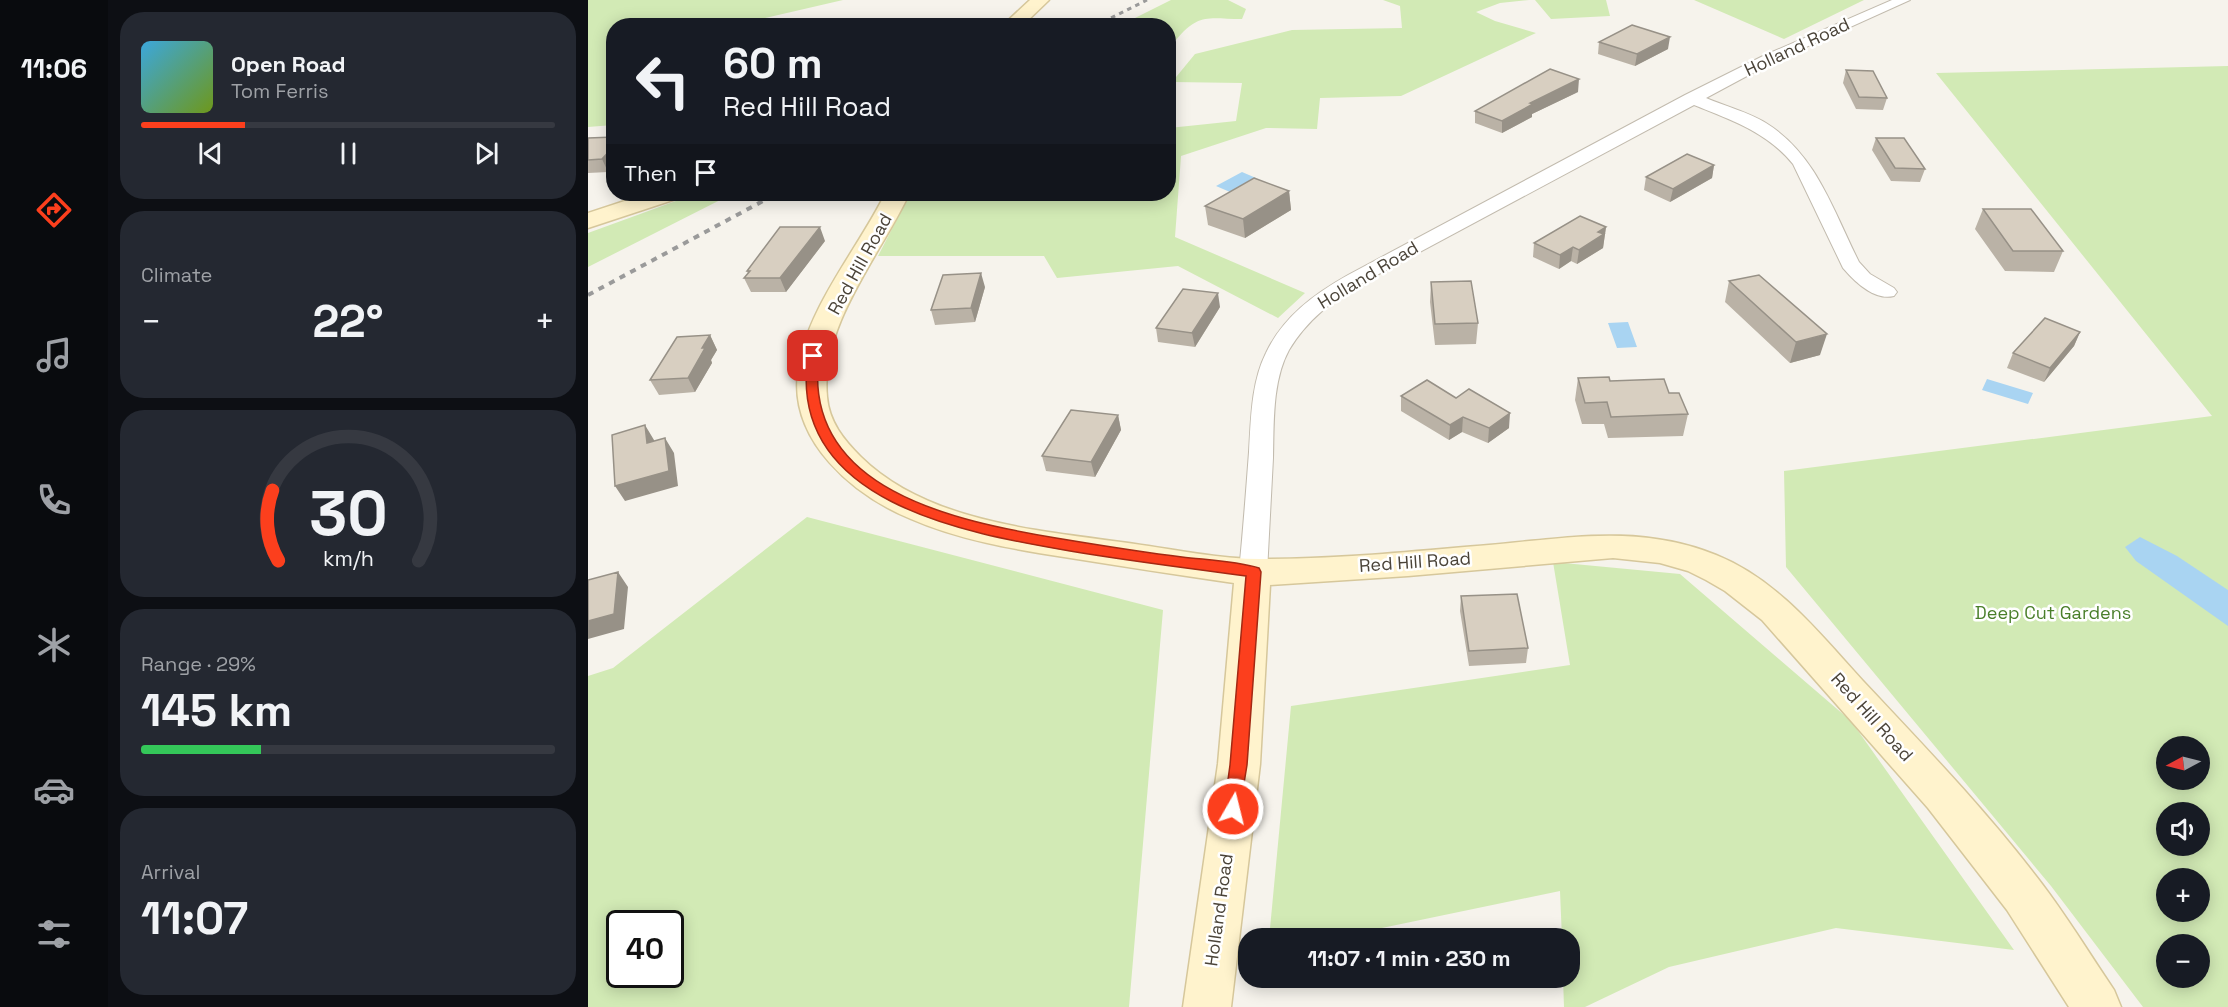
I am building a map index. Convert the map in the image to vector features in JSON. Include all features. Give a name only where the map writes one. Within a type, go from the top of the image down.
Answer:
[{"type":"street","points":[[1020,18],[1040,0]]},
{"type":"street","name":"Holland Road","points":[[1207,1007],[1239,765],[1264,403],[1270,371],[1277,352],[1297,322],[1327,295],[1354,279],[1691,98],[1768,59],[1903,0]]},
{"type":"street","points":[[1691,98],[1745,119],[1787,146],[1801,163],[1850,264],[1863,278],[1887,291]]},
{"type":"street","points":[[588,221],[647,201]]},
{"type":"street","name":"Red Hill Road","points":[[893,201],[825,327],[813,356],[811,375],[816,416],[826,438],[848,464],[876,487],[915,508],[953,522],[1013,536],[1253,572],[1384,566],[1613,546],[1674,553],[1698,561],[1749,587],[1775,610],[1943,795],[2023,895],[2097,1007]]},
{"type":"green space","points":[[588,0],[843,0],[765,18],[606,18],[606,126],[588,127]]},
{"type":"green space","points":[[1171,0],[1228,0],[1246,9],[1242,19],[1213,18],[1198,21],[1176,40],[1176,18],[1135,18]]},
{"type":"green space","points":[[1383,0],[1529,0],[1500,3],[1476,12],[1495,21],[1536,33],[1401,96],[1320,98],[1317,129],[1266,128],[1181,156],[1175,237],[1305,293],[1278,318],[1178,266],[1057,278],[1044,256],[878,256],[906,201],[1176,201],[1176,127],[1236,121],[1242,83],[1176,82],[1176,77],[1195,54],[1292,30],[1402,28],[1400,6]]},
{"type":"green space","points":[[1535,0],[1606,0],[1610,16],[1551,19]]},
{"type":"green space","points":[[1694,0],[1864,0],[1784,39]]},
{"type":"green space","name":"Deep Cut Gardens","points":[[2228,66],[2228,1007],[2143,1007],[2051,886],[1786,567],[1784,471],[2212,416],[1936,73]]},
{"type":"green space","points":[[676,201],[718,201],[588,267],[588,233]]},
{"type":"green space","points":[[807,517],[1163,610],[1129,1007],[588,1007],[588,676],[613,668]]},
{"type":"green space","points":[[1553,562],[1680,574],[1851,721],[2014,950],[1836,928],[1669,967],[1585,1007],[1564,1007],[1563,988],[1580,988],[1580,928],[1562,928],[1560,891],[1382,928],[1270,928],[1291,706],[1570,665]]},
{"type":"water","points":[[1242,172],[1256,178],[1230,192],[1216,186]]},
{"type":"water","points":[[1628,322],[1637,347],[1617,348],[1608,323]]},
{"type":"water","points":[[1987,379],[2033,393],[2028,404],[1982,390]]},
{"type":"water","points":[[2140,537],[2177,556],[2228,590],[2228,626],[2136,561],[2125,547]]},
{"type":"building","points":[[1632,25],[1670,37],[1637,54],[1599,42]]},
{"type":"building","points":[[1550,69],[1579,79],[1530,103],[1533,104],[1502,121],[1475,111]]},
{"type":"building","points":[[1846,70],[1873,71],[1887,98],[1859,97]]},
{"type":"building","points":[[606,137],[606,155],[602,159],[588,160],[588,138]]},
{"type":"building","points":[[1876,138],[1904,138],[1925,169],[1895,168]]},
{"type":"building","points":[[1687,154],[1714,165],[1673,189],[1646,177]]},
{"type":"building","points":[[1254,178],[1289,191],[1243,219],[1205,206]]},
{"type":"building","points":[[1983,209],[2031,209],[2063,251],[2013,251]]},
{"type":"building","points":[[1580,216],[1606,227],[1598,232],[1604,234],[1579,250],[1573,247],[1560,255],[1534,243]]},
{"type":"building","points":[[780,227],[820,227],[780,278],[744,278],[750,271],[747,271]]},
{"type":"building","points":[[981,273],[971,308],[931,310],[943,275]]},
{"type":"building","points":[[1759,275],[1827,334],[1796,342],[1729,281]]},
{"type":"building","points":[[1471,281],[1478,323],[1435,324],[1431,282]]},
{"type":"building","points":[[1183,289],[1218,293],[1192,333],[1156,328]]},
{"type":"building","points":[[2045,318],[2080,332],[2050,368],[2013,353]]},
{"type":"building","points":[[710,335],[688,378],[650,380],[677,337]]},
{"type":"building","points":[[1609,377],[1610,381],[1664,379],[1669,393],[1679,393],[1688,414],[1611,417],[1607,402],[1585,403],[1578,378]]},
{"type":"building","points":[[1427,380],[1456,398],[1469,389],[1510,413],[1489,428],[1463,417],[1450,425],[1401,396]]},
{"type":"building","points":[[1071,410],[1118,415],[1091,462],[1042,456]]},
{"type":"building","points":[[645,425],[647,443],[665,438],[669,471],[615,486],[612,435]]},
{"type":"building","points":[[618,572],[614,614],[588,621],[588,580]]},
{"type":"building","points":[[1517,594],[1528,648],[1469,651],[1461,596]]},
{"type":"railway","points":[[1111,18],[1147,0]]},
{"type":"railway","points":[[588,295],[763,201]]},
{"type":"route","points":[[813,356],[812,397],[816,416],[826,438],[848,464],[862,476],[876,487],[915,508],[953,522],[1013,536],[1253,572],[1239,765],[1233,809]]}]
